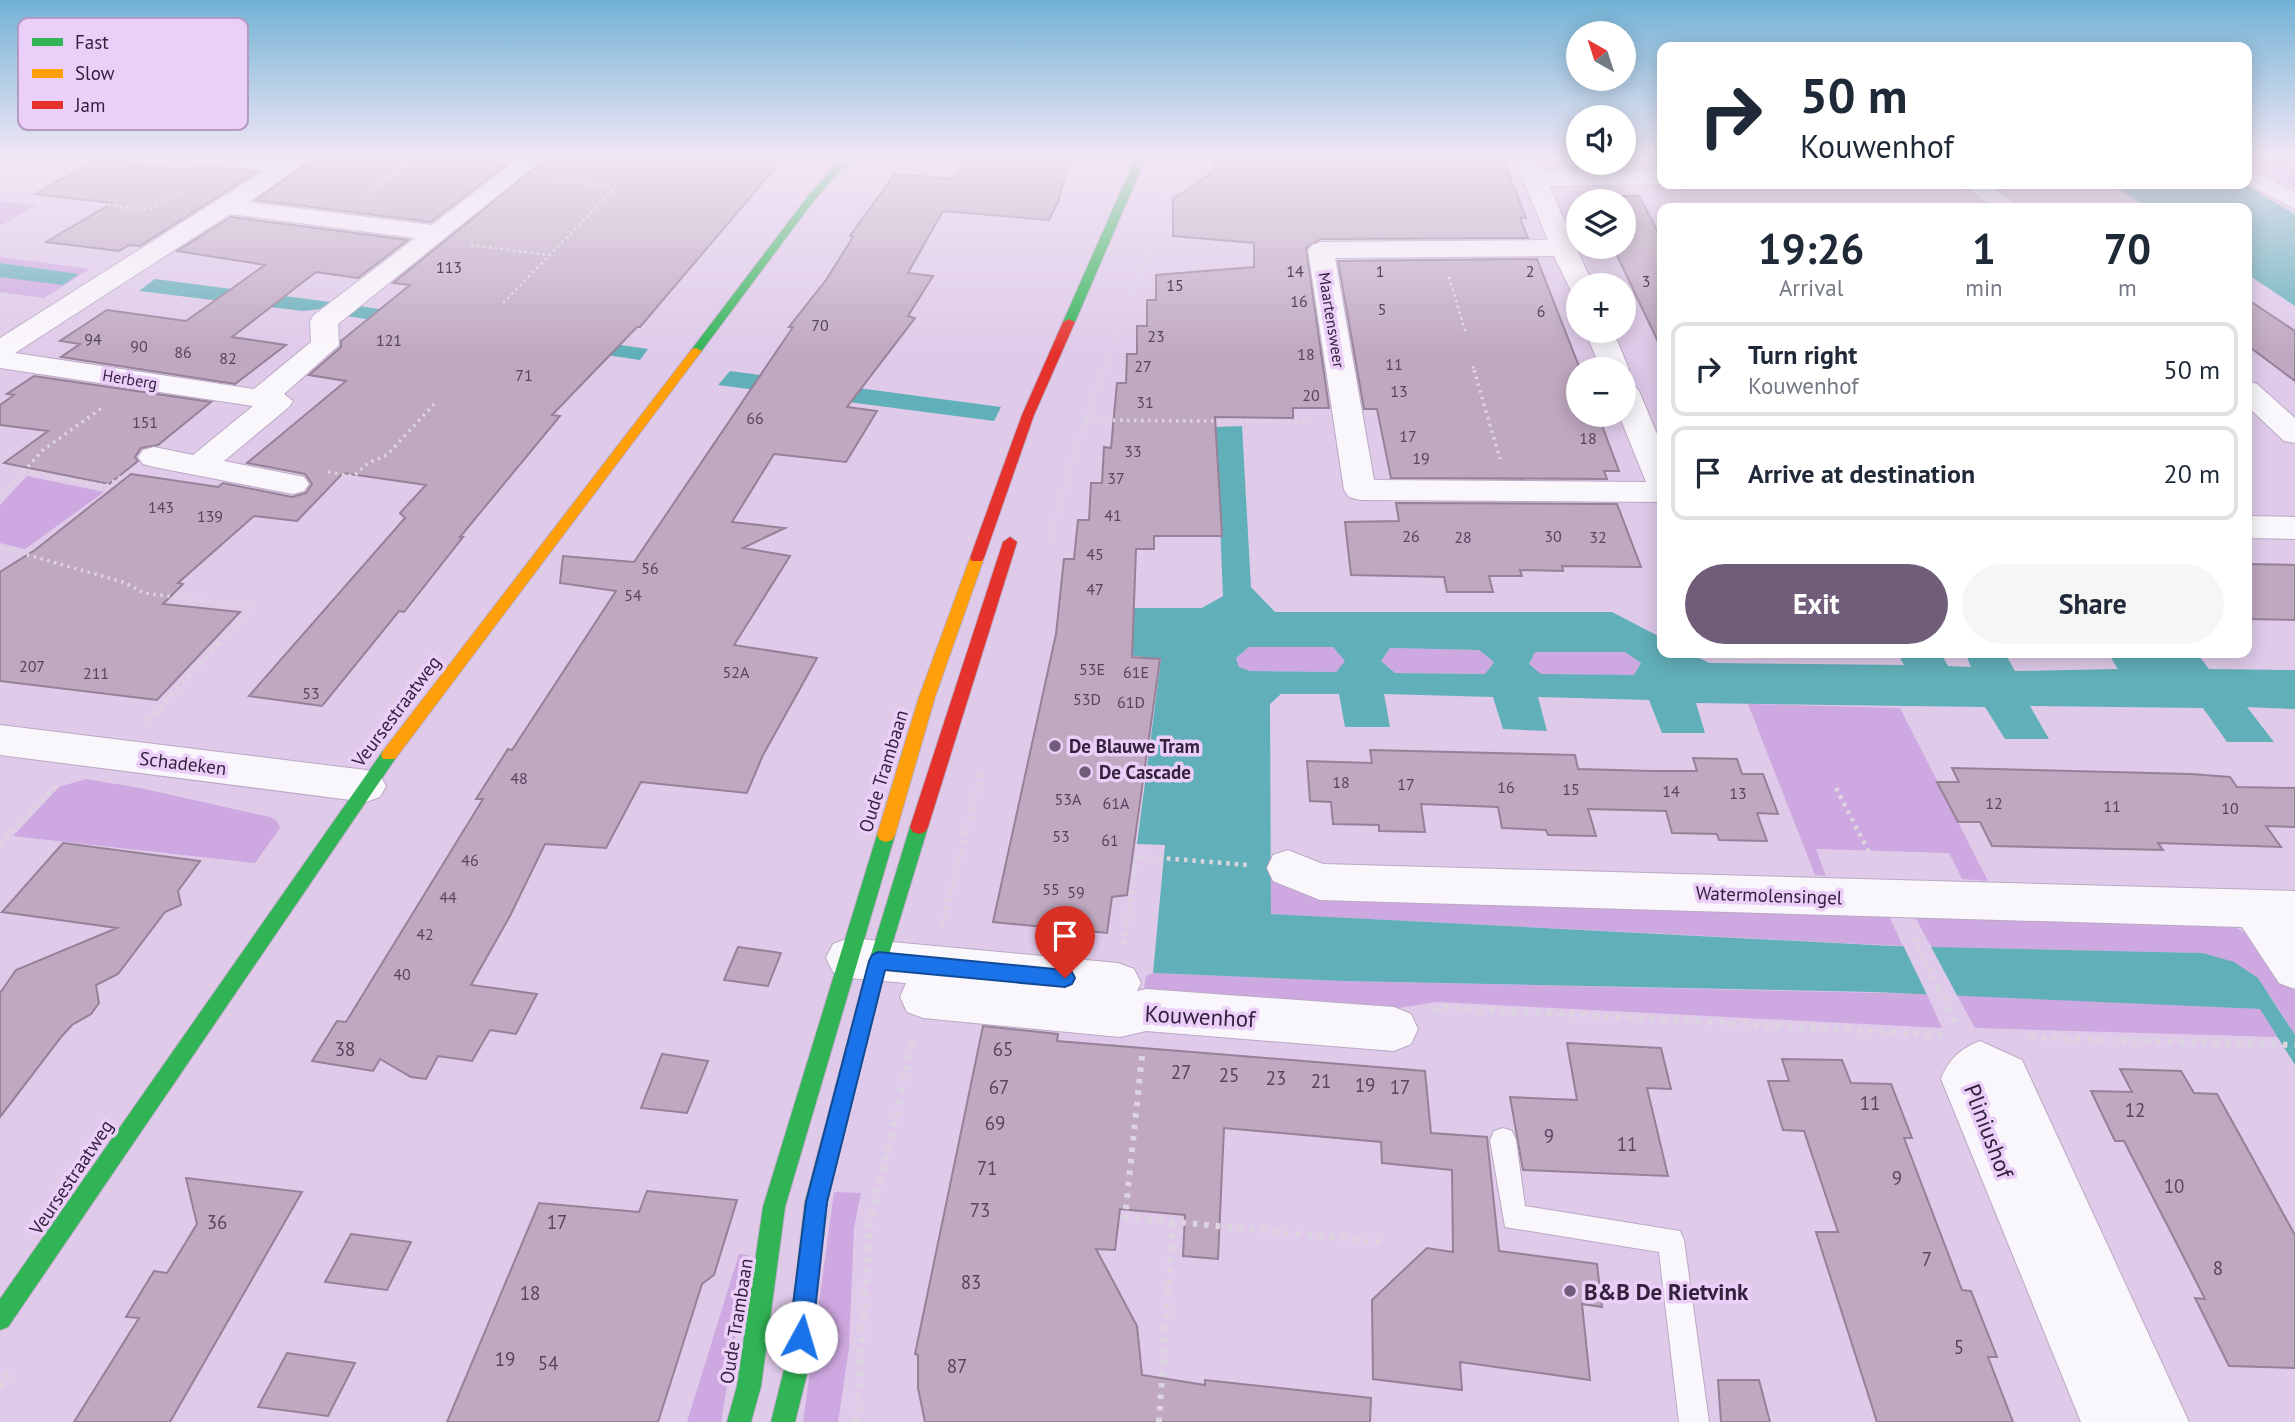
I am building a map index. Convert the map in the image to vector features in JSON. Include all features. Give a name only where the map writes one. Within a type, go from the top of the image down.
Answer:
[{"type":"street","points":[[0,350],[201,221]]},
{"type":"street","points":[[343,221],[433,237]]},
{"type":"street","points":[[261,398],[325,345],[324,321],[453,221]]},
{"type":"street","name":"Veursestraatweg","points":[[0,1319],[366,786],[794,221]]},
{"type":"street","name":"Oude Trambaan","points":[[783,1422],[798,1362],[816,1202],[863,959],[927,697],[1028,415],[1113,221]]},
{"type":"street","points":[[1552,221],[1575,273]]},
{"type":"street","name":"Maartensweer","points":[[1564,248],[1321,250],[1360,490],[1657,492]]},
{"type":"street","name":"Herberg","points":[[0,359],[261,398]]},
{"type":"street","points":[[2252,395],[2295,434]]},
{"type":"street","points":[[200,466],[278,401],[261,398]]},
{"type":"street","points":[[1636,420],[1657,470]]},
{"type":"street","points":[[154,457],[293,484]]},
{"type":"street","name":"Oude Trambaan","points":[[739,1422],[749,1386],[774,1207],[950,722],[1016,525]]},
{"type":"street","points":[[2252,527],[2295,528]]},
{"type":"street","name":"Schadeken","points":[[0,740],[366,786]]},
{"type":"street","name":"Watermolensingel","points":[[1288,868],[1320,882],[1903,918],[2275,909],[2295,969]]},
{"type":"street","name":"Kouwenhof","points":[[863,959],[927,982],[1120,1016],[1132,996],[1394,1029]]},
{"type":"street","name":"Pliniushof","points":[[2110,1422],[1965,1079],[1980,1064],[2005,1076],[2160,1422]]},
{"type":"lane","points":[[1503,1140],[1514,1218],[1671,1240],[1694,1422]]},
{"type":"path","points":[[503,303],[583,221]]},
{"type":"path","points":[[1048,539],[1085,420],[1161,221]]},
{"type":"path","points":[[0,230],[23,230]]},
{"type":"path","points":[[433,237],[550,255]]},
{"type":"path","points":[[1440,250],[1466,334]]},
{"type":"path","points":[[1473,366],[1510,491]]},
{"type":"path","points":[[0,498],[43,450],[141,380]]},
{"type":"path","points":[[293,484],[307,471],[354,476],[368,463],[387,455],[437,401]]},
{"type":"path","points":[[1085,420],[1349,422]]},
{"type":"path","points":[[0,547],[123,582],[144,593],[252,607],[104,753],[0,844]]},
{"type":"path","points":[[856,1422],[861,1386],[870,1225],[927,982],[982,768]]},
{"type":"path","points":[[1836,788],[1958,1029]]},
{"type":"path","points":[[1288,868],[1137,856],[1125,1217],[1384,1242]]},
{"type":"path","points":[[1394,1029],[1441,1007],[1964,1037]]},
{"type":"path","points":[[2020,1038],[2295,1045]]},
{"type":"path","points":[[1159,1422],[1173,1223]]},
{"type":"shaded area","points":[[2252,221],[2295,221],[2295,306],[2252,277]]},
{"type":"shaded area","points":[[0,257],[90,269],[44,298],[0,292],[0,277],[78,274],[0,263]]},
{"type":"shaded area","points":[[0,263],[79,274],[63,285],[0,277]]},
{"type":"shaded area","points":[[155,279],[330,302],[320,309],[303,311],[139,291]]},
{"type":"shaded area","points":[[359,306],[648,349],[640,360],[346,316]]},
{"type":"shaded area","points":[[730,371],[1001,407],[994,421],[718,385]]},
{"type":"shaded area","points":[[1242,426],[1251,587],[1275,612],[1612,612],[1657,635],[1657,658],[1700,658],[1709,663],[1904,665],[1900,658],[1944,658],[1948,666],[1971,667],[1967,658],[2008,658],[2015,671],[2118,669],[2111,658],[2201,658],[2209,669],[2295,670],[2295,709],[2247,707],[2274,742],[2227,742],[2203,708],[2030,706],[2049,739],[2005,739],[1985,707],[1696,703],[1705,733],[1662,733],[1649,700],[1538,697],[1547,731],[1503,729],[1493,697],[1384,694],[1390,727],[1345,727],[1339,694],[1281,694],[1270,704],[1271,914],[1893,946],[2203,953],[2234,962],[2258,978],[2295,1035],[2295,1065],[2260,1009],[1873,992],[1344,981],[1153,973],[1165,845],[1137,844],[1161,659],[1103,652],[1091,608],[1202,608],[1223,596],[1216,427]],"holes":[[[1249,647],[1333,647],[1345,661],[1336,672],[1250,671],[1239,667],[1236,658]],[[1390,648],[1479,650],[1494,662],[1485,674],[1395,673],[1381,661]],[[1535,652],[1625,652],[1641,663],[1634,675],[1541,674],[1529,664]]]},
{"type":"shaded area","points":[[27,476],[104,492],[25,549],[0,543],[0,505]]},
{"type":"shaded area","points":[[1249,647],[1334,647],[1346,661],[1336,672],[1250,671],[1239,667],[1236,658]]},
{"type":"shaded area","points":[[1390,648],[1479,650],[1494,662],[1485,674],[1395,673],[1381,661]]},
{"type":"shaded area","points":[[1535,652],[1625,652],[1641,663],[1634,676],[1541,674],[1529,664]]},
{"type":"shaded area","points":[[1748,704],[1900,708],[1988,881],[1962,879],[1949,853],[1816,849],[1826,876],[1815,875]]},
{"type":"shaded area","points":[[86,779],[140,788],[270,817],[277,821],[280,828],[255,863],[13,836],[59,787]]},
{"type":"shaded area","points":[[1271,876],[1888,914],[1903,946],[1271,914]]},
{"type":"shaded area","points":[[1913,913],[2232,926],[2250,935],[2295,987],[2295,1035],[2259,982],[2222,959],[2203,953],[1931,947]]},
{"type":"shaded area","points":[[1153,973],[1344,981],[1927,994],[1942,1028],[1437,1002],[1385,1010],[1143,995],[1146,976]]},
{"type":"shaded area","points":[[1957,995],[2260,1009],[2278,1037],[1975,1028]]},
{"type":"shaded area","points":[[834,1192],[861,1193],[854,1228],[849,1348],[838,1422],[803,1422]]},
{"type":"shaded area","points":[[739,1254],[749,1255],[721,1422],[687,1422]]},
{"type":"pier","points":[[1902,943],[1929,943],[1959,999],[1928,997]]},
{"type":"building","points":[[81,221],[179,221],[140,246],[129,245],[119,251],[46,242]]},
{"type":"building","points":[[224,221],[265,221],[408,240],[358,278],[316,272],[232,337],[286,345],[235,384],[61,357],[80,344],[60,341],[107,310],[186,321],[265,265],[177,251]]},
{"type":"building","points":[[469,221],[730,221],[640,327],[637,327],[552,415],[560,416],[460,537],[463,537],[404,612],[399,611],[322,706],[249,696],[405,518],[400,513],[426,485],[343,473],[297,521],[254,516],[178,583],[183,584],[163,604],[240,612],[157,700],[0,681],[0,572],[35,550],[131,474],[218,487],[223,483],[292,497],[306,493],[312,484],[305,474],[247,463],[346,381],[309,375],[341,347],[341,341],[410,285],[393,283]]},
{"type":"building","points":[[861,221],[937,221],[908,273],[933,276],[908,316],[915,318],[847,407],[877,411],[846,462],[774,454],[732,522],[785,528],[743,548],[790,556],[734,645],[817,658],[763,755],[747,793],[641,782],[606,848],[545,844],[510,916],[471,985],[537,994],[516,1034],[490,1030],[472,1061],[438,1056],[426,1079],[411,1077],[380,1059],[373,1071],[312,1061],[337,1021],[346,1022],[483,799],[476,799],[508,749],[512,750],[616,591],[560,583],[563,556],[634,562],[793,327],[789,327],[826,280],[853,237],[850,236]]},
{"type":"building","points":[[1173,221],[1521,221],[1528,238],[1321,239],[1306,248],[1329,408],[1293,408],[1293,418],[1215,417],[1222,536],[1154,536],[1154,549],[1136,549],[1132,657],[1160,659],[1127,895],[1112,897],[1107,933],[993,922],[1056,634],[1064,559],[1074,559],[1078,520],[1089,520],[1091,483],[1102,483],[1104,447],[1111,448],[1117,383],[1126,383],[1127,354],[1137,354],[1137,326],[1147,326],[1147,300],[1156,300],[1156,275],[1254,267],[1254,243],[1173,236]]},
{"type":"building","points":[[1636,221],[1652,221],[1657,230],[1657,339],[1636,295],[1636,273],[1625,273],[1619,259],[1636,259]]},
{"type":"building","points":[[1537,259],[1566,333],[1566,343],[1570,343],[1575,357],[1566,357],[1566,427],[1602,427],[1619,471],[1604,471],[1607,479],[1391,478],[1377,409],[1364,409],[1338,261]]},
{"type":"building","points":[[2252,302],[2295,331],[2295,381],[2252,349]]},
{"type":"building","points":[[34,376],[211,402],[158,445],[141,448],[135,457],[138,461],[109,484],[4,463],[48,431],[0,425],[0,405],[14,395],[7,394]]},
{"type":"building","points":[[1396,503],[1617,504],[1641,567],[1562,566],[1563,571],[1520,570],[1522,576],[1489,576],[1493,592],[1447,592],[1444,577],[1351,575],[1345,522],[1399,521]]},
{"type":"building","points":[[2252,564],[2295,565],[2295,620],[2252,619]]},
{"type":"building","points":[[1370,750],[1575,755],[1578,769],[1653,771],[1697,771],[1693,758],[1737,759],[1742,774],[1763,774],[1778,814],[1757,813],[1767,841],[1719,840],[1717,834],[1672,833],[1666,811],[1588,809],[1596,836],[1548,835],[1546,830],[1502,828],[1498,807],[1421,804],[1425,832],[1379,831],[1379,825],[1333,824],[1331,802],[1310,801],[1307,761],[1372,763]]},
{"type":"building","points":[[1952,768],[2191,774],[2230,777],[2237,787],[2295,788],[2295,827],[2266,826],[2281,847],[2158,843],[2163,850],[1992,846],[1980,822],[1958,822],[1937,782],[1959,782]]},
{"type":"building","points":[[63,843],[200,861],[178,891],[181,905],[165,912],[118,974],[96,985],[99,1003],[91,1014],[72,1025],[62,1036],[0,1117],[0,993],[16,970],[117,928],[2,912]]},
{"type":"building","points":[[738,947],[781,953],[768,986],[724,980]]},
{"type":"building","points":[[983,1026],[1058,1034],[1057,1041],[1425,1071],[1431,1133],[1487,1137],[1499,1251],[1597,1264],[1602,1307],[1582,1304],[1590,1380],[1460,1362],[1462,1390],[1373,1379],[1372,1300],[1427,1248],[1453,1252],[1452,1170],[1382,1163],[1381,1142],[1224,1128],[1218,1259],[1183,1256],[1185,1215],[1120,1209],[1115,1250],[1096,1249],[1137,1326],[1142,1375],[1205,1385],[1205,1380],[1371,1398],[1370,1422],[925,1422],[918,1388],[918,1355],[915,1354]]},
{"type":"building","points":[[1567,1043],[1661,1048],[1671,1089],[1647,1088],[1668,1176],[1523,1170],[1510,1097],[1577,1100]]},
{"type":"building","points":[[662,1054],[708,1061],[687,1113],[641,1108]]},
{"type":"building","points":[[1782,1059],[1842,1060],[1851,1083],[1891,1084],[1912,1138],[1904,1138],[1962,1290],[1971,1291],[1997,1357],[1988,1357],[2013,1422],[1877,1422],[1816,1232],[1838,1232],[1804,1131],[1783,1130],[1768,1081],[1789,1081]]},
{"type":"building","points":[[2120,1069],[2181,1071],[2194,1093],[2217,1094],[2295,1235],[2295,1368],[2229,1366],[2195,1298],[2205,1299],[2124,1141],[2115,1141],[2091,1091],[2132,1092]]},
{"type":"building","points":[[186,1178],[302,1192],[170,1422],[74,1422],[139,1318],[126,1317],[154,1271],[167,1273],[197,1224]]},
{"type":"building","points":[[647,1191],[737,1200],[714,1275],[702,1284],[658,1422],[447,1422],[539,1203],[639,1212]]},
{"type":"building","points":[[351,1234],[411,1242],[387,1290],[325,1282]]},
{"type":"building","points":[[287,1353],[355,1363],[328,1416],[258,1407]]},
{"type":"building","points":[[1718,1380],[1759,1380],[1770,1422],[1721,1422]]},
{"type":"traffic: fast","points":[[696,351],[794,221]]},
{"type":"traffic: fast","points":[[1069,322],[1113,221]]},
{"type":"traffic: fast","points":[[0,1319],[389,755]]},
{"type":"traffic: fast","points":[[783,1422],[798,1362],[816,1202],[878,961],[919,827]]},
{"type":"traffic: fast","points":[[739,1422],[749,1386],[774,1207],[886,835]]},
{"type":"traffic: slow","points":[[389,755],[696,351]]},
{"type":"traffic: slow","points":[[886,835],[927,697],[977,558]]},
{"type":"traffic: jam","points":[[977,558],[1028,415],[1069,322]]},
{"type":"traffic: jam","points":[[919,827],[1010,542]]},
{"type":"place","name":"De Blauwe Tram","points":[[1055,746]]},
{"type":"place","name":"De Cascade","points":[[1085,772]]},
{"type":"place","name":"B&B De Rietvink","points":[[1570,1291]]},
{"type":"route","points":[[801,1337],[816,1202],[878,961],[1065,978]]}]
